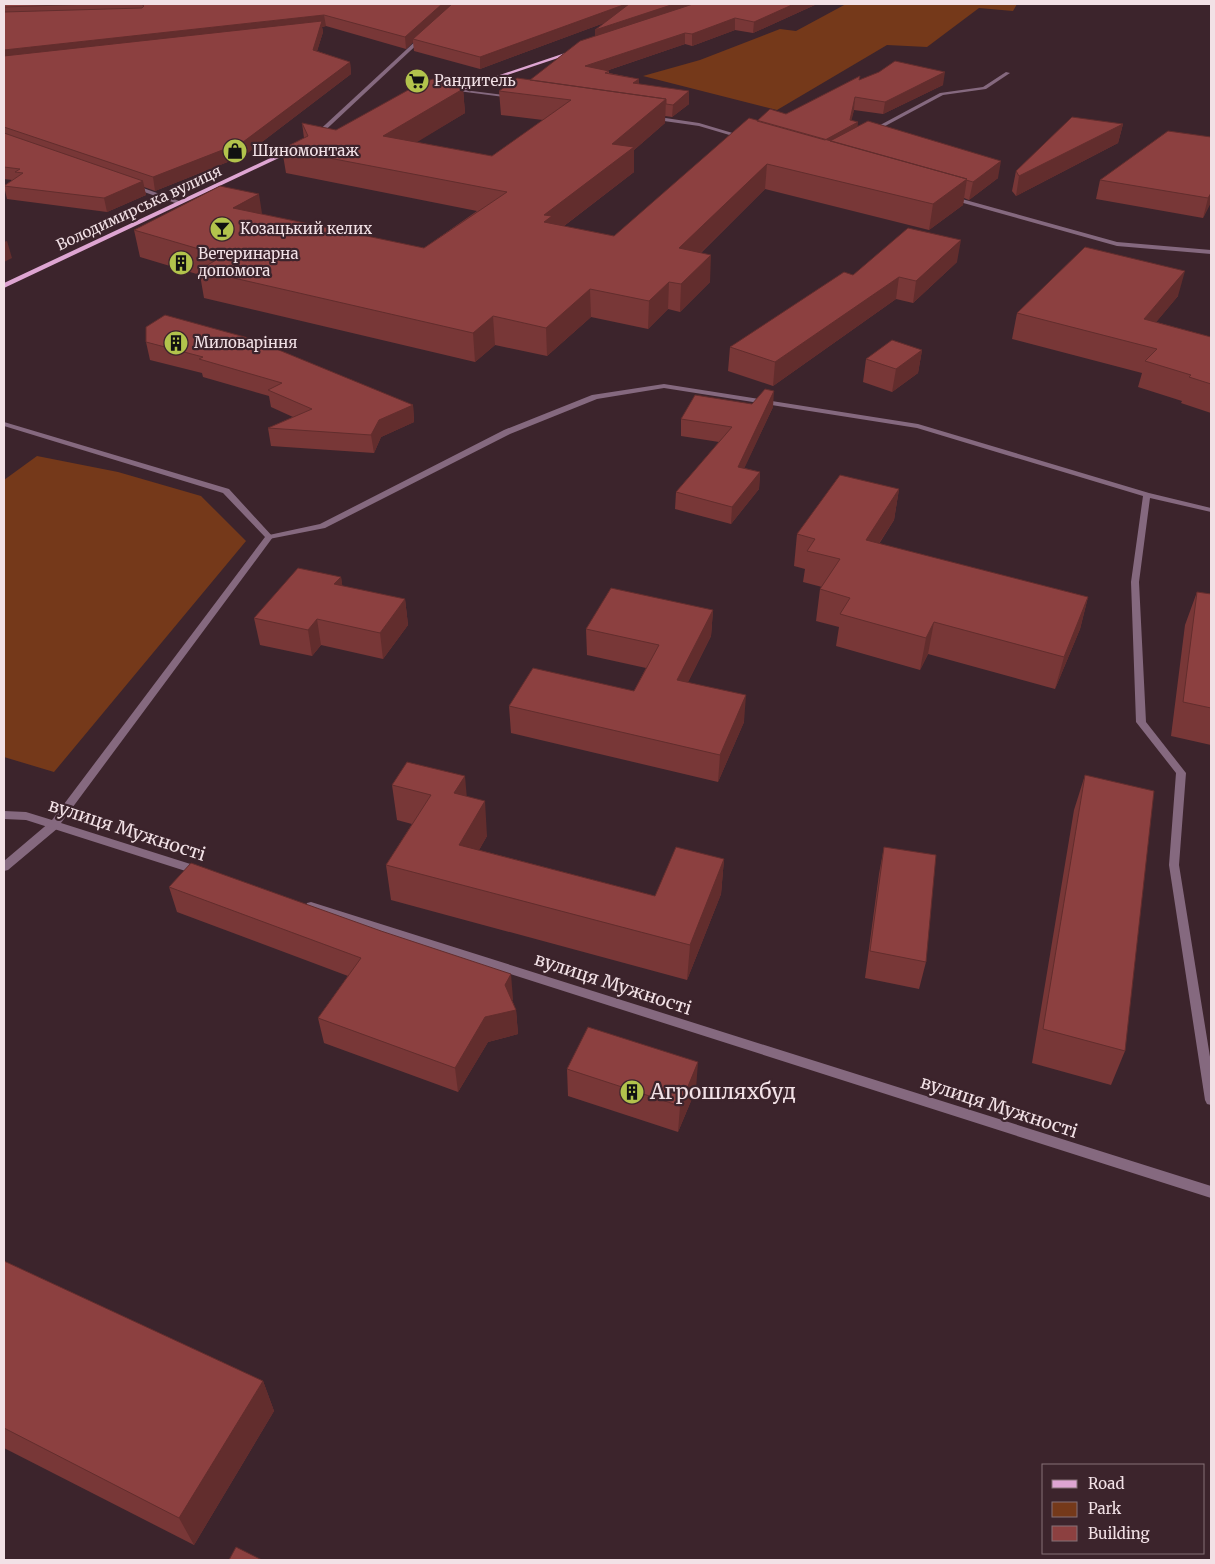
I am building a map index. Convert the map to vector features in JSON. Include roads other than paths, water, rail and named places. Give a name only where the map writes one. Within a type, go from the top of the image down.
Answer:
[{"type":"main road","points":[[443,95],[579,50]]},
{"type":"main road","points":[[313,140],[328,135]]},
{"type":"main road","name":"Володимирська вулиця","points":[[4,286],[304,144]]},
{"type":"street","points":[[313,140],[427,34]]},
{"type":"street","points":[[864,135],[942,94],[984,88],[1008,73]]},
{"type":"street","points":[[458,90],[522,99]]},
{"type":"street","points":[[650,117],[699,124],[746,138]]},
{"type":"street","points":[[124,183],[180,203]]},
{"type":"street","points":[[949,197],[1117,244],[1211,252]]},
{"type":"street","points":[[4,867],[54,825],[269,537],[322,526],[507,432],[595,397],[664,386],[918,426],[1147,495],[1211,510]]},
{"type":"street","points":[[4,424],[226,491],[269,537]]},
{"type":"street","points":[[1147,495],[1135,582],[1140,722],[1181,773],[1174,865],[1211,1100]]},
{"type":"street","name":"вулиця Мужності","points":[[4,815],[26,816],[206,873]]},
{"type":"street","name":"вулиця Мужності","points":[[301,903],[1211,1192]]},
{"type":"place","name":"Рандитель","points":[[417,81]]},
{"type":"place","name":"Шиномонтаж","points":[[235,151]]},
{"type":"place","name":"Козацький келих","points":[[222,229]]},
{"type":"place","name":"Ветеринарна допомога","points":[[181,263]]},
{"type":"place","name":"Миловаріння","points":[[176,343]]},
{"type":"place","name":"Агрошляхбуд","points":[[632,1092]]}]
